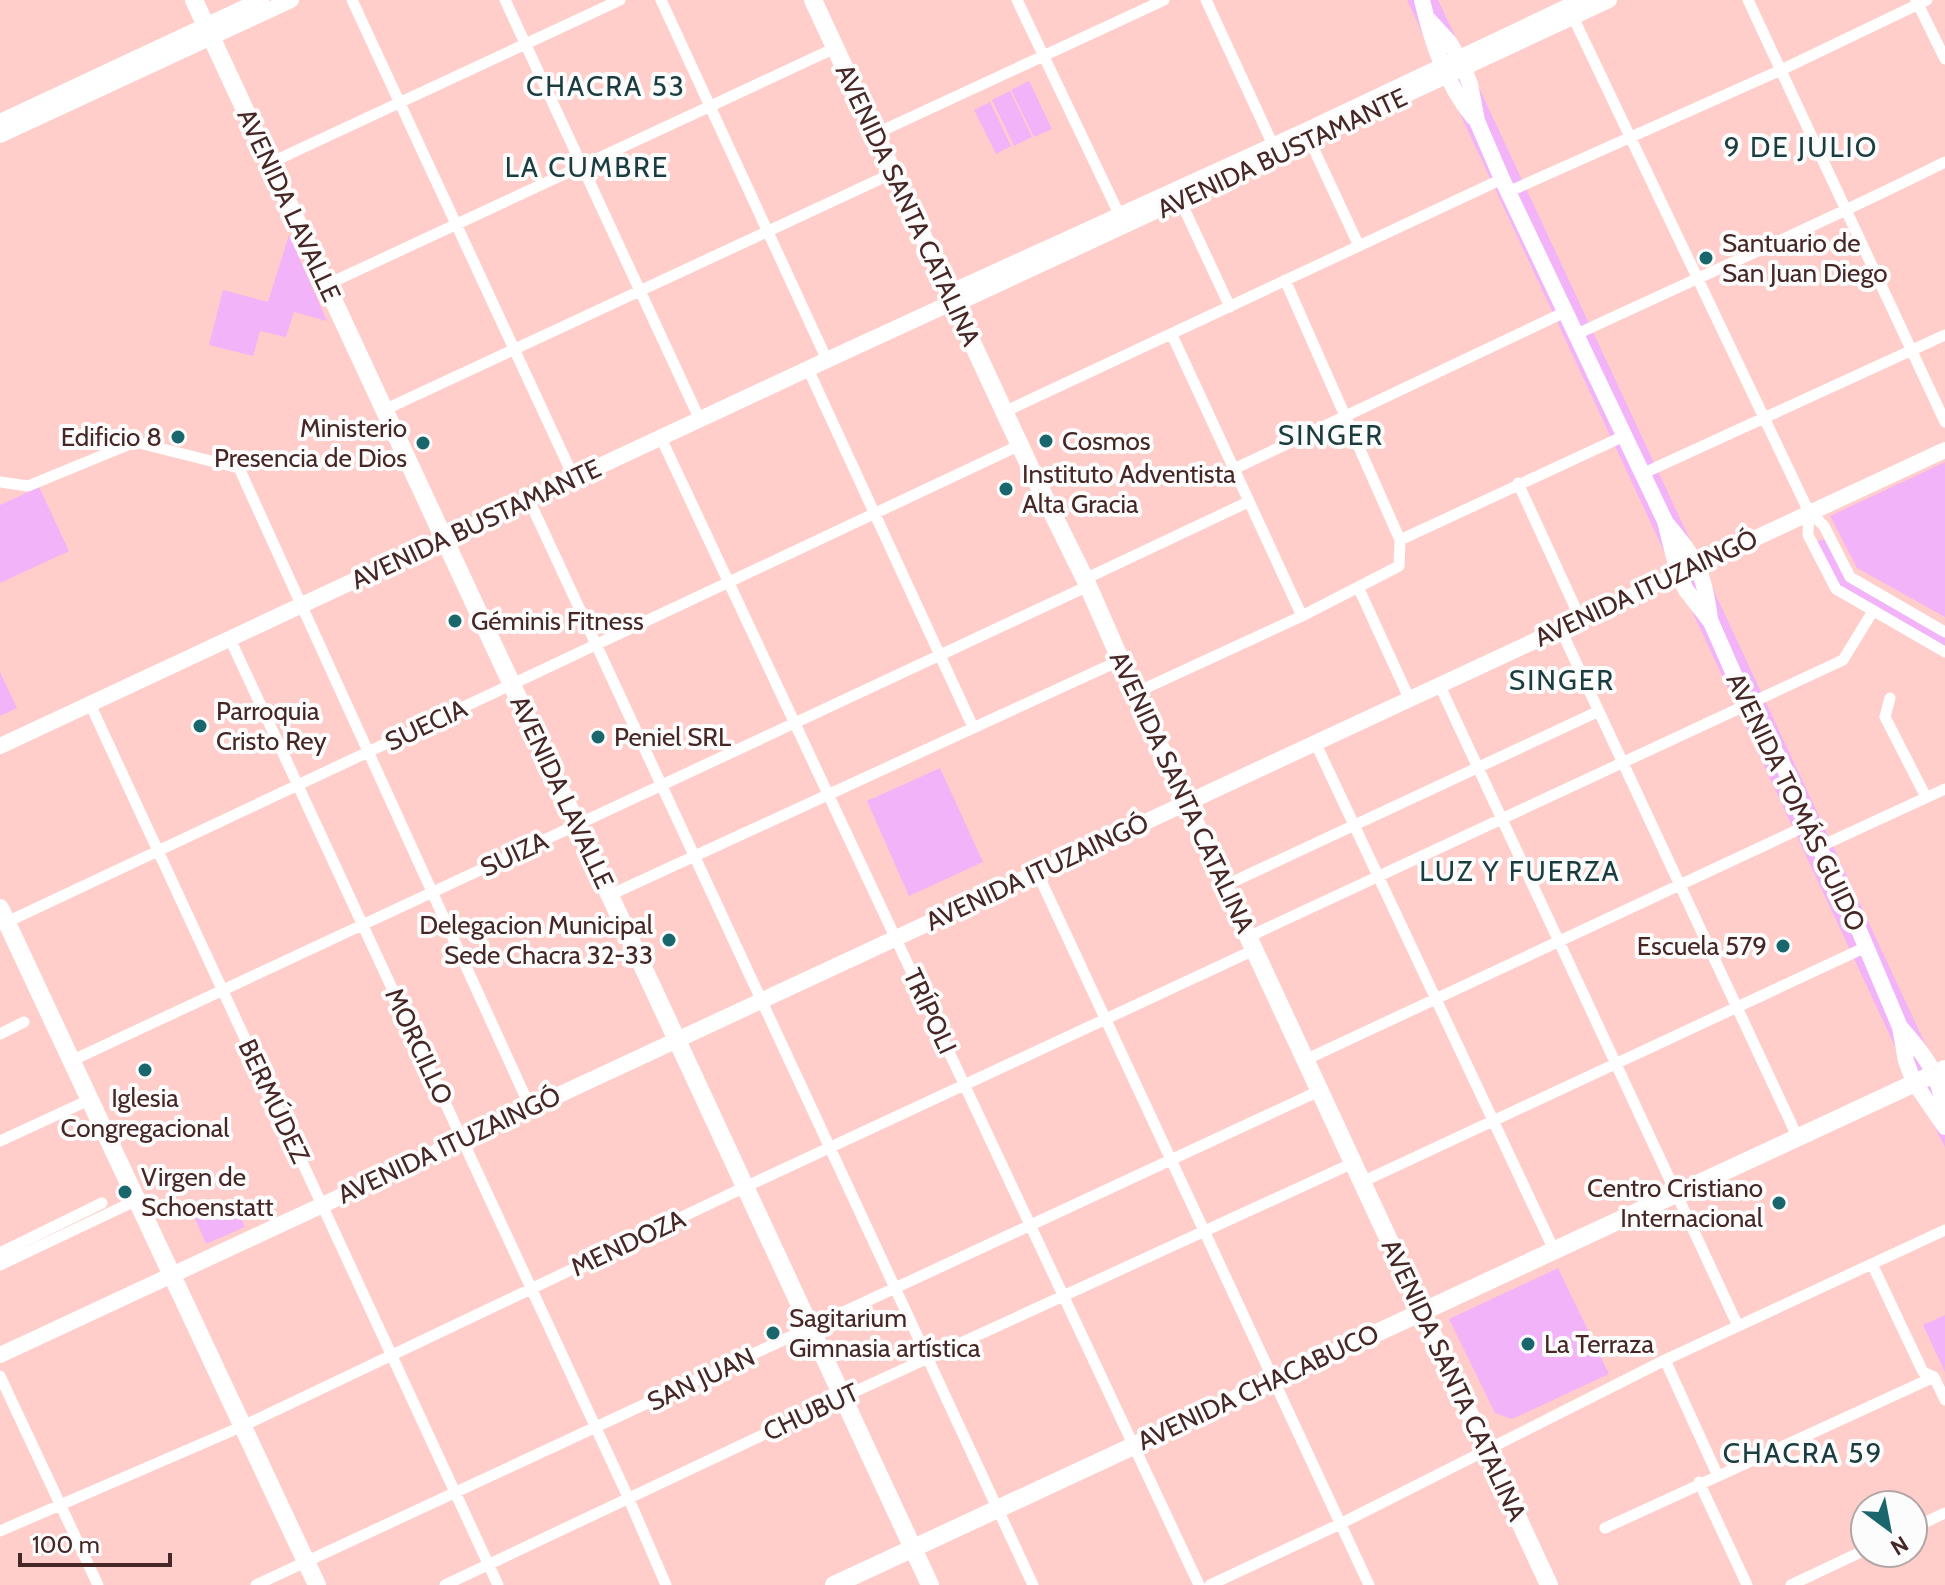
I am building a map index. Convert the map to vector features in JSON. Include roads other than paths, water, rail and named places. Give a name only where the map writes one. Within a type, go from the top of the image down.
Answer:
[{"type":"main road","name":"AVENIDA LAVALLE","points":[[194,0],[930,1585]]},
{"type":"main road","points":[[208,32],[261,0]]},
{"type":"main road","points":[[1,129],[208,32],[291,0]]},
{"type":"main road","name":"AVENIDA SANTA CATALINA","points":[[813,0],[1086,582],[1549,1585]]},
{"type":"main road","name":"AVENIDA BUSTAMANTE","points":[[1010,271],[1119,214],[1444,70],[1582,0]]},
{"type":"main road","name":"AVENIDA BUSTAMANTE","points":[[1461,62],[1609,0]]},
{"type":"main road","name":"AVENIDA TOMÁS GUIDO","points":[[1424,8],[1461,62],[1470,84],[1477,121]]},
{"type":"main road","name":"AVENIDA TOMÁS GUIDO","points":[[1424,8],[1444,70],[1477,121],[1575,335],[1644,473],[1665,521],[1678,573],[1686,590],[1711,622],[1747,704],[1783,765],[1900,1027],[1906,1061],[1914,1082],[1945,1127]]},
{"type":"main road","name":"AVENIDA BUSTAMANTE","points":[[0,746],[953,302],[960,288],[1010,271],[1180,200],[1310,141],[1444,70]]},
{"type":"main road","name":"AVENIDA ITUZAINGÓ","points":[[0,1355],[1945,450]]},
{"type":"main road","name":"AVENIDA TOMÁS GUIDO","points":[[1665,521],[1698,565],[1705,584],[1711,622]]},
{"type":"main road","points":[[3,915],[317,1585]]},
{"type":"main road","name":"AVENIDA TOMÁS GUIDO","points":[[1900,1027],[1940,1071],[1945,1112]]},
{"type":"main road","name":"AVENIDA CHACABUCO","points":[[834,1585],[1940,1071]]},
{"type":"street","points":[[352,0],[574,478]]},
{"type":"street","points":[[505,0],[700,420]]},
{"type":"street","points":[[270,163],[620,0]]},
{"type":"street","points":[[661,0],[827,360]]},
{"type":"street","points":[[1017,0],[1119,214]]},
{"type":"street","points":[[875,134],[1164,0]]},
{"type":"street","points":[[1206,0],[1273,145]]},
{"type":"street","points":[[1748,0],[1945,422]]},
{"type":"street","points":[[1004,412],[1359,246],[1630,136],[1781,70],[1921,1],[1945,59]]},
{"type":"street","points":[[1573,17],[1809,512],[1824,526],[1850,577],[1945,632]]},
{"type":"street","points":[[326,285],[835,48]]},
{"type":"street","points":[[1310,141],[1359,246]]},
{"type":"street","points":[[1575,335],[1847,211],[1945,162]]},
{"type":"street","points":[[384,410],[893,173]]},
{"type":"street","points":[[1180,200],[1230,307]]},
{"type":"street","points":[[1135,693],[1359,589],[1399,566],[1400,540],[1285,280]]},
{"type":"street","points":[[1234,469],[1565,312]]},
{"type":"street","points":[[1172,335],[1302,616]]},
{"type":"street","points":[[1644,473],[1945,335]]},
{"type":"street","points":[[808,369],[973,727]]},
{"type":"street","points":[[1400,540],[1624,436]]},
{"type":"street","name":"TRÍPOLI","points":[[661,438],[1199,1585]]},
{"type":"street","points":[[0,482],[28,486],[135,442],[239,468],[530,1107]]},
{"type":"street","name":"SUECIA","points":[[3,915],[158,851],[1020,445]]},
{"type":"street","points":[[1518,483],[1580,618]]},
{"type":"street","points":[[529,500],[1033,1585]]},
{"type":"street","name":"SUIZA","points":[[71,1061],[940,656],[1248,502]]},
{"type":"street","points":[[1809,512],[1808,535],[1836,589],[1945,652]]},
{"type":"street","points":[[1359,589],[1409,698]]},
{"type":"street","name":"MENDOZA","points":[[0,1531],[243,1426],[1106,1019],[1379,876],[1843,660],[1873,611]]},
{"type":"street","points":[[1560,628],[1797,1136]]},
{"type":"street","name":"MORCILLO","points":[[230,639],[666,1585]]},
{"type":"street","points":[[610,895],[1121,660]]},
{"type":"street","points":[[1439,684],[1738,1326]]},
{"type":"street","points":[[1890,698],[1885,717],[1926,797]]},
{"type":"street","name":"BERMÚDEZ","points":[[90,704],[498,1585]]},
{"type":"street","points":[[1224,886],[1599,711]]},
{"type":"street","points":[[1315,742],[1554,1250]]},
{"type":"street","points":[[1819,847],[1945,789]]},
{"type":"street","points":[[1305,1060],[1808,825]]},
{"type":"street","points":[[1037,872],[1369,1585]]},
{"type":"street","points":[[1362,1182],[1866,947]]},
{"type":"street","points":[[0,1034],[24,1022]]},
{"type":"street","name":"SAN JUAN","points":[[256,1585],[1319,1091]]},
{"type":"street","points":[[0,1141],[89,1100]]},
{"type":"street","name":"CHUBUT","points":[[445,1585],[843,1397],[1353,1163]]},
{"type":"street","points":[[0,1265],[137,1200]]},
{"type":"street","points":[[0,1253],[102,1203]]},
{"type":"street","points":[[1210,1585],[1340,1524],[1665,1360],[1945,1230]]},
{"type":"street","points":[[1872,1264],[1923,1372],[1934,1377],[1945,1400]]},
{"type":"street","points":[[1665,1360],[1717,1474]]},
{"type":"street","points":[[0,1376],[98,1585]]},
{"type":"street","points":[[1605,1528],[1699,1482],[1934,1377]]},
{"type":"street","points":[[1699,1482],[1747,1585]]},
{"type":"street","points":[[1791,1585],[1849,1558]]},
{"type":"place","name":"Santuario de San Juan Diego","points":[[1706,258]]},
{"type":"place","name":"Edificio 8","points":[[178,437]]},
{"type":"place","name":"Cosmos","points":[[1046,441]]},
{"type":"place","name":"Ministerio Presencia de Dios","points":[[423,443]]},
{"type":"place","name":"Instituto Adventista Alta Gracia","points":[[1006,489]]},
{"type":"place","name":"Géminis Fitness","points":[[455,621]]},
{"type":"place","name":"Parroquia Cristo Rey","points":[[200,726]]},
{"type":"place","name":"Peniel SRL","points":[[598,737]]},
{"type":"place","name":"Delegacion Municipal Sede Chacra 32-33","points":[[669,940]]},
{"type":"place","name":"Escuela 579","points":[[1783,946]]},
{"type":"place","name":"Iglesia Congregacional","points":[[145,1070]]},
{"type":"place","name":"Virgen de Schoenstatt","points":[[125,1192]]},
{"type":"place","name":"Centro Cristiano Internacional","points":[[1779,1203]]},
{"type":"place","name":"Sagitarium Gimnasia artística","points":[[773,1333]]},
{"type":"place","name":"La Terraza","points":[[1528,1344]]},
{"type":"district","name":"CHACRA 53","points":[[606,86]]},
{"type":"district","name":"9 DE JULIO","points":[[1801,147]]},
{"type":"district","name":"LA CUMBRE","points":[[587,167]]},
{"type":"district","name":"SINGER","points":[[1331,435]]},
{"type":"district","name":"SINGER","points":[[1562,680]]},
{"type":"district","name":"LUZ Y FUERZA","points":[[1520,871]]},
{"type":"district","name":"CHACRA 59","points":[[1803,1453]]}]
